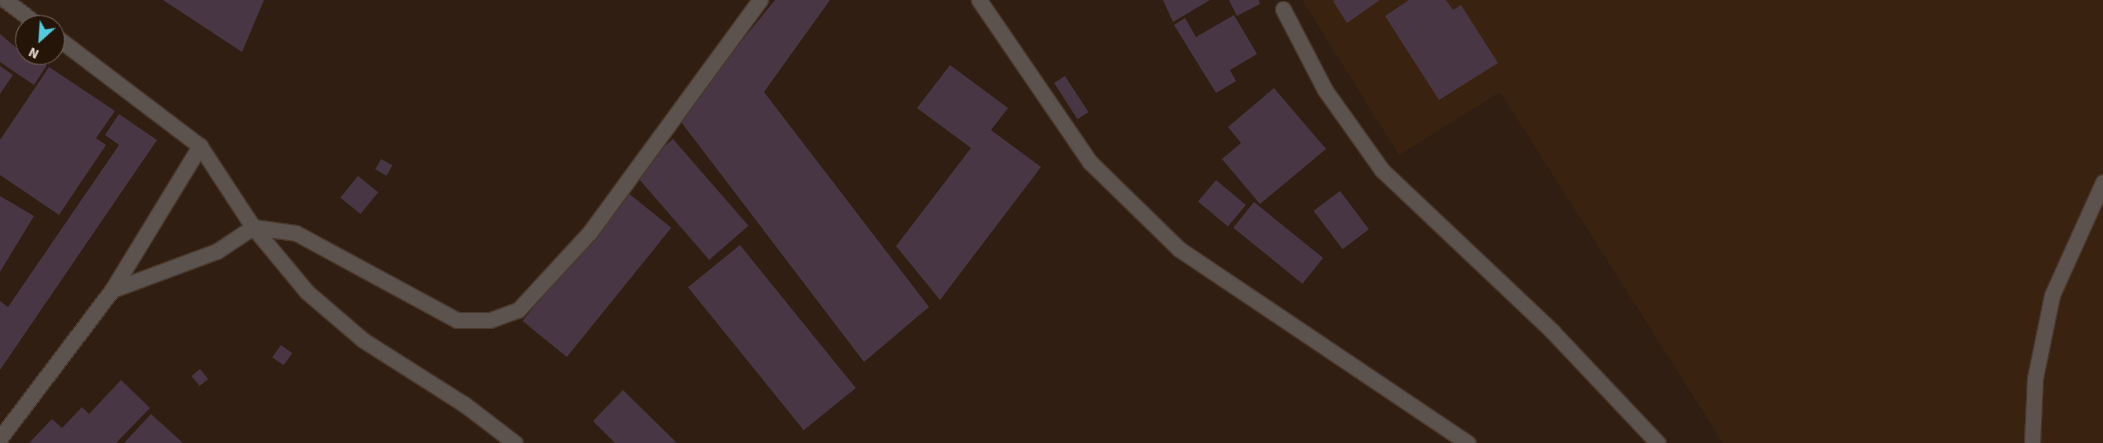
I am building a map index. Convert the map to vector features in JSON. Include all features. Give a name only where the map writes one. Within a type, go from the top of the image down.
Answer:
[{"type":"street","points":[[4,0],[24,15]]},
{"type":"street","points":[[112,290],[218,251],[253,227],[296,233],[457,320],[490,320],[518,310],[590,232],[760,0]]},
{"type":"street","points":[[979,0],[1090,162],[1179,250],[1468,443]]},
{"type":"street","points":[[1283,9],[1325,90],[1382,170],[1552,331],[1658,443]]},
{"type":"street","points":[[65,44],[200,146],[253,227],[307,292],[363,340],[464,404],[515,443]]},
{"type":"street","points":[[0,438],[112,290],[200,146]]},
{"type":"street","points":[[2032,443],[2035,378],[2052,295],[2103,182]]},
{"type":"shaded area","points":[[1302,0],[2103,0],[2103,443],[1723,443],[1500,92],[1399,155]]},
{"type":"building","points":[[163,0],[264,0],[242,52]]},
{"type":"building","points":[[775,0],[830,0],[764,92],[929,307],[864,362],[678,118]]},
{"type":"building","points":[[1163,0],[1210,0],[1173,22]]},
{"type":"building","points":[[1229,0],[1259,0],[1260,4],[1237,16]]},
{"type":"building","points":[[1335,0],[1380,0],[1347,23],[1333,1]]},
{"type":"building","points":[[1409,0],[1446,0],[1453,10],[1461,5],[1498,63],[1439,100],[1385,16]]},
{"type":"building","points":[[1234,15],[1257,54],[1230,70],[1236,81],[1216,93],[1174,25],[1185,18],[1196,37]]},
{"type":"building","points":[[0,34],[15,47],[15,65],[47,65],[34,85],[0,62]]},
{"type":"building","points":[[950,65],[1008,108],[991,130],[1041,167],[940,300],[896,246],[971,148],[917,108]]},
{"type":"building","points":[[0,66],[13,75],[0,94]]},
{"type":"building","points":[[49,67],[115,111],[96,138],[106,145],[59,215],[0,175],[0,140]]},
{"type":"building","points":[[1065,76],[1088,112],[1078,119],[1054,83]]},
{"type":"building","points":[[1274,88],[1326,149],[1260,204],[1222,159],[1241,143],[1228,127]]},
{"type":"building","points":[[119,114],[157,140],[0,370],[0,301],[8,307],[119,145],[105,135]]},
{"type":"building","points":[[673,139],[748,226],[709,260],[634,173]]},
{"type":"building","points":[[381,159],[392,165],[387,176],[375,169]]},
{"type":"building","points":[[358,176],[378,192],[361,214],[340,198]]},
{"type":"building","points":[[1216,180],[1246,205],[1228,227],[1198,201]]},
{"type":"building","points":[[1340,191],[1369,229],[1343,249],[1314,211]]},
{"type":"building","points":[[627,192],[671,228],[567,357],[523,321]]},
{"type":"building","points":[[0,196],[34,216],[0,272]]},
{"type":"building","points":[[1254,202],[1323,258],[1302,284],[1233,228]]},
{"type":"building","points":[[740,245],[856,388],[804,430],[688,287]]},
{"type":"building","points":[[281,345],[292,353],[284,365],[272,357]]},
{"type":"building","points":[[200,369],[208,379],[200,386],[191,376]]},
{"type":"building","points":[[121,380],[150,408],[116,443],[29,443],[52,419],[62,428],[82,407],[89,414]]},
{"type":"building","points":[[623,390],[677,443],[615,443],[593,421]]},
{"type":"building","points":[[151,414],[183,443],[124,443]]}]
